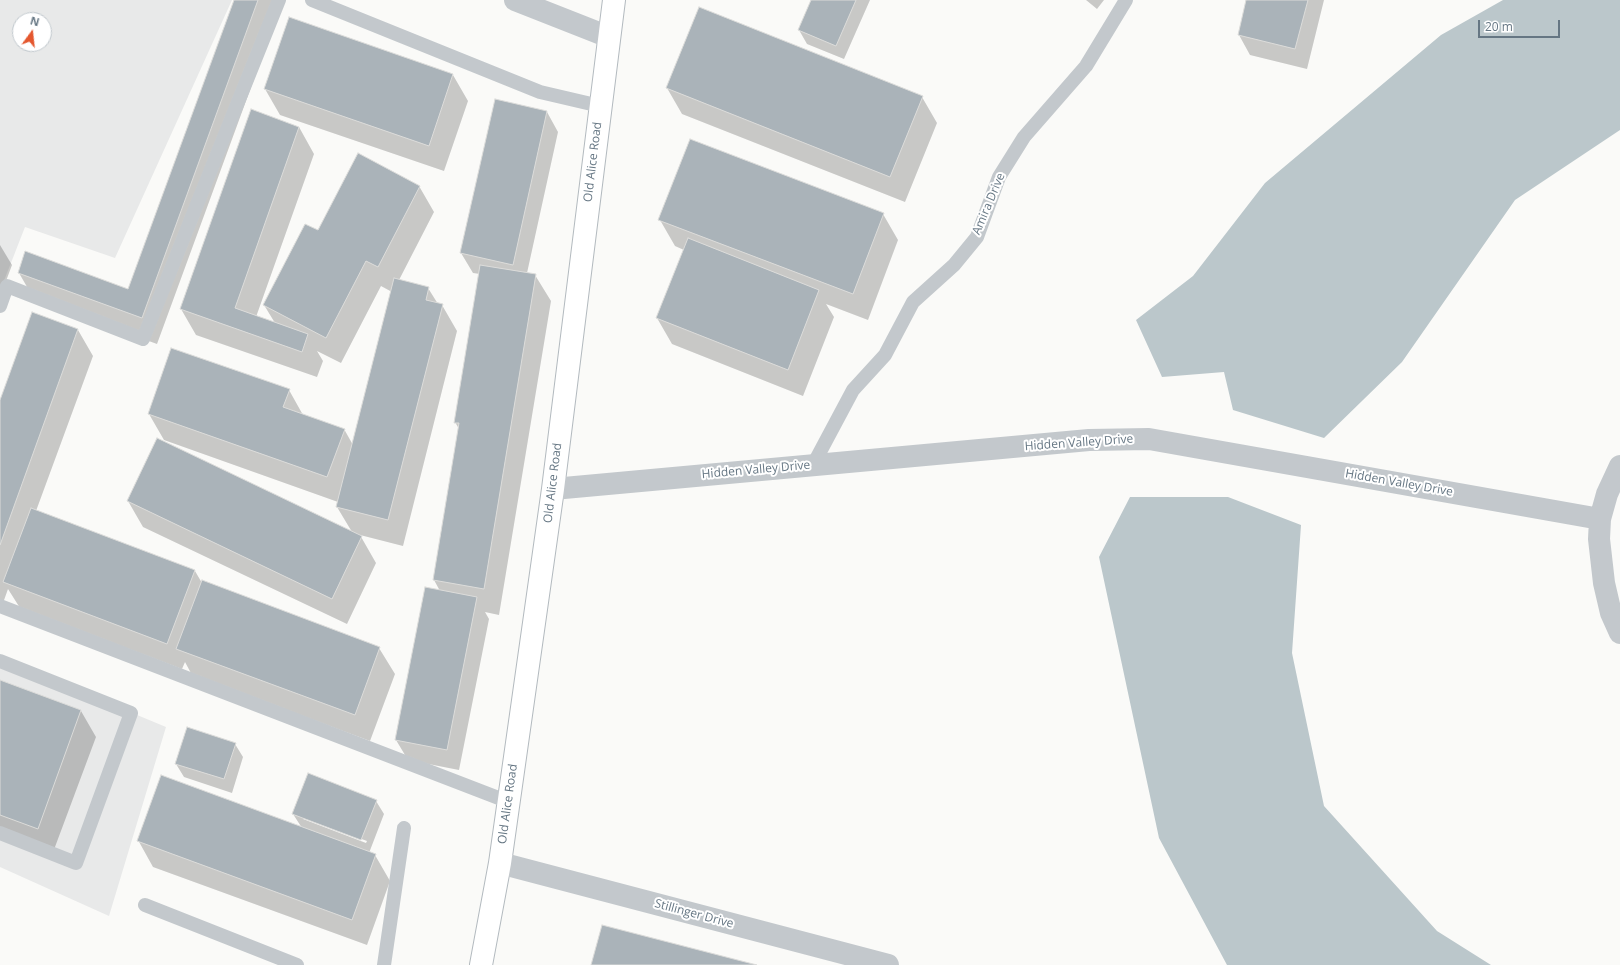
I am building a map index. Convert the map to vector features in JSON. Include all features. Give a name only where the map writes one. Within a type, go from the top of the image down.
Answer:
[{"type":"street","points":[[515,0],[609,37]]},
{"type":"street","name":"Old Alice Road","points":[[482,965],[500,863],[553,489],[614,0]]},
{"type":"street","name":"Hidden Valley Drive","points":[[553,489],[1089,440],[1149,439],[1600,519]]},
{"type":"street","points":[[1620,466],[1607,494],[1600,519],[1599,539],[1604,583],[1611,613],[1620,633]]},
{"type":"street","name":"Stillinger Drive","points":[[500,863],[888,965]]},
{"type":"lane","points":[[0,306],[7,286],[143,339],[279,0]]},
{"type":"lane","points":[[312,0],[540,92],[600,106]]},
{"type":"lane","name":"Amira Drive","points":[[813,465],[853,390],[885,356],[913,302],[954,265],[977,237],[999,177],[1024,138],[1086,66],[1126,0]]},
{"type":"lane","points":[[0,606],[508,802]]},
{"type":"lane","points":[[0,661],[131,713],[76,863],[0,833]]},
{"type":"lane","points":[[384,965],[404,828]]},
{"type":"lane","points":[[145,905],[297,965]]},
{"type":"shaded area","points":[[0,0],[232,0],[115,258],[25,227],[0,291]]},
{"type":"shaded area","points":[[1503,0],[1620,0],[1620,130],[1515,200],[1402,362],[1324,438],[1233,410],[1224,372],[1162,377],[1136,320],[1193,276],[1265,183],[1441,35]]},
{"type":"shaded area","points":[[1130,497],[1228,497],[1301,525],[1292,653],[1324,806],[1437,931],[1491,965],[1227,965],[1159,838],[1099,557]]},
{"type":"shaded area","points":[[0,658],[166,727],[109,916],[0,867]]},
{"type":"building","points":[[234,0],[258,0],[142,318],[18,273],[25,251],[128,289]]},
{"type":"building","points":[[811,0],[856,0],[836,46],[798,30]]},
{"type":"building","points":[[1246,0],[1308,0],[1295,49],[1238,35]]},
{"type":"building","points":[[699,7],[923,96],[890,177],[666,88]]},
{"type":"building","points":[[289,17],[453,74],[429,146],[264,89]]},
{"type":"building","points":[[495,99],[547,111],[513,265],[460,253]]},
{"type":"building","points":[[251,109],[299,127],[235,308],[308,334],[302,352],[180,309]]},
{"type":"building","points":[[690,139],[884,213],[853,294],[658,220]]},
{"type":"building","points":[[358,153],[420,186],[378,267],[366,261],[326,338],[263,305],[305,224],[318,230]]},
{"type":"building","points":[[688,238],[819,290],[788,370],[656,318]]},
{"type":"building","points":[[480,265],[536,274],[484,589],[433,580],[459,423],[454,423]]},
{"type":"building","points":[[394,278],[429,287],[426,300],[443,304],[388,520],[336,507]]},
{"type":"building","points":[[32,312],[78,329],[0,545],[0,400]]},
{"type":"building","points":[[171,348],[290,389],[283,407],[345,429],[327,477],[148,414]]},
{"type":"building","points":[[157,438],[362,536],[332,599],[127,501]]},
{"type":"building","points":[[31,508],[195,570],[167,644],[3,582]]},
{"type":"building","points":[[202,580],[380,647],[355,715],[176,649]]},
{"type":"building","points":[[425,587],[477,597],[447,750],[395,740]]},
{"type":"building","points":[[0,680],[81,710],[38,829],[0,815]]},
{"type":"building","points":[[187,727],[236,743],[224,779],[175,764]]},
{"type":"building","points":[[308,773],[377,800],[361,840],[292,814]]},
{"type":"building","points":[[161,775],[376,854],[352,920],[137,841]]},
{"type":"building","points":[[602,925],[757,965],[591,965]]}]
